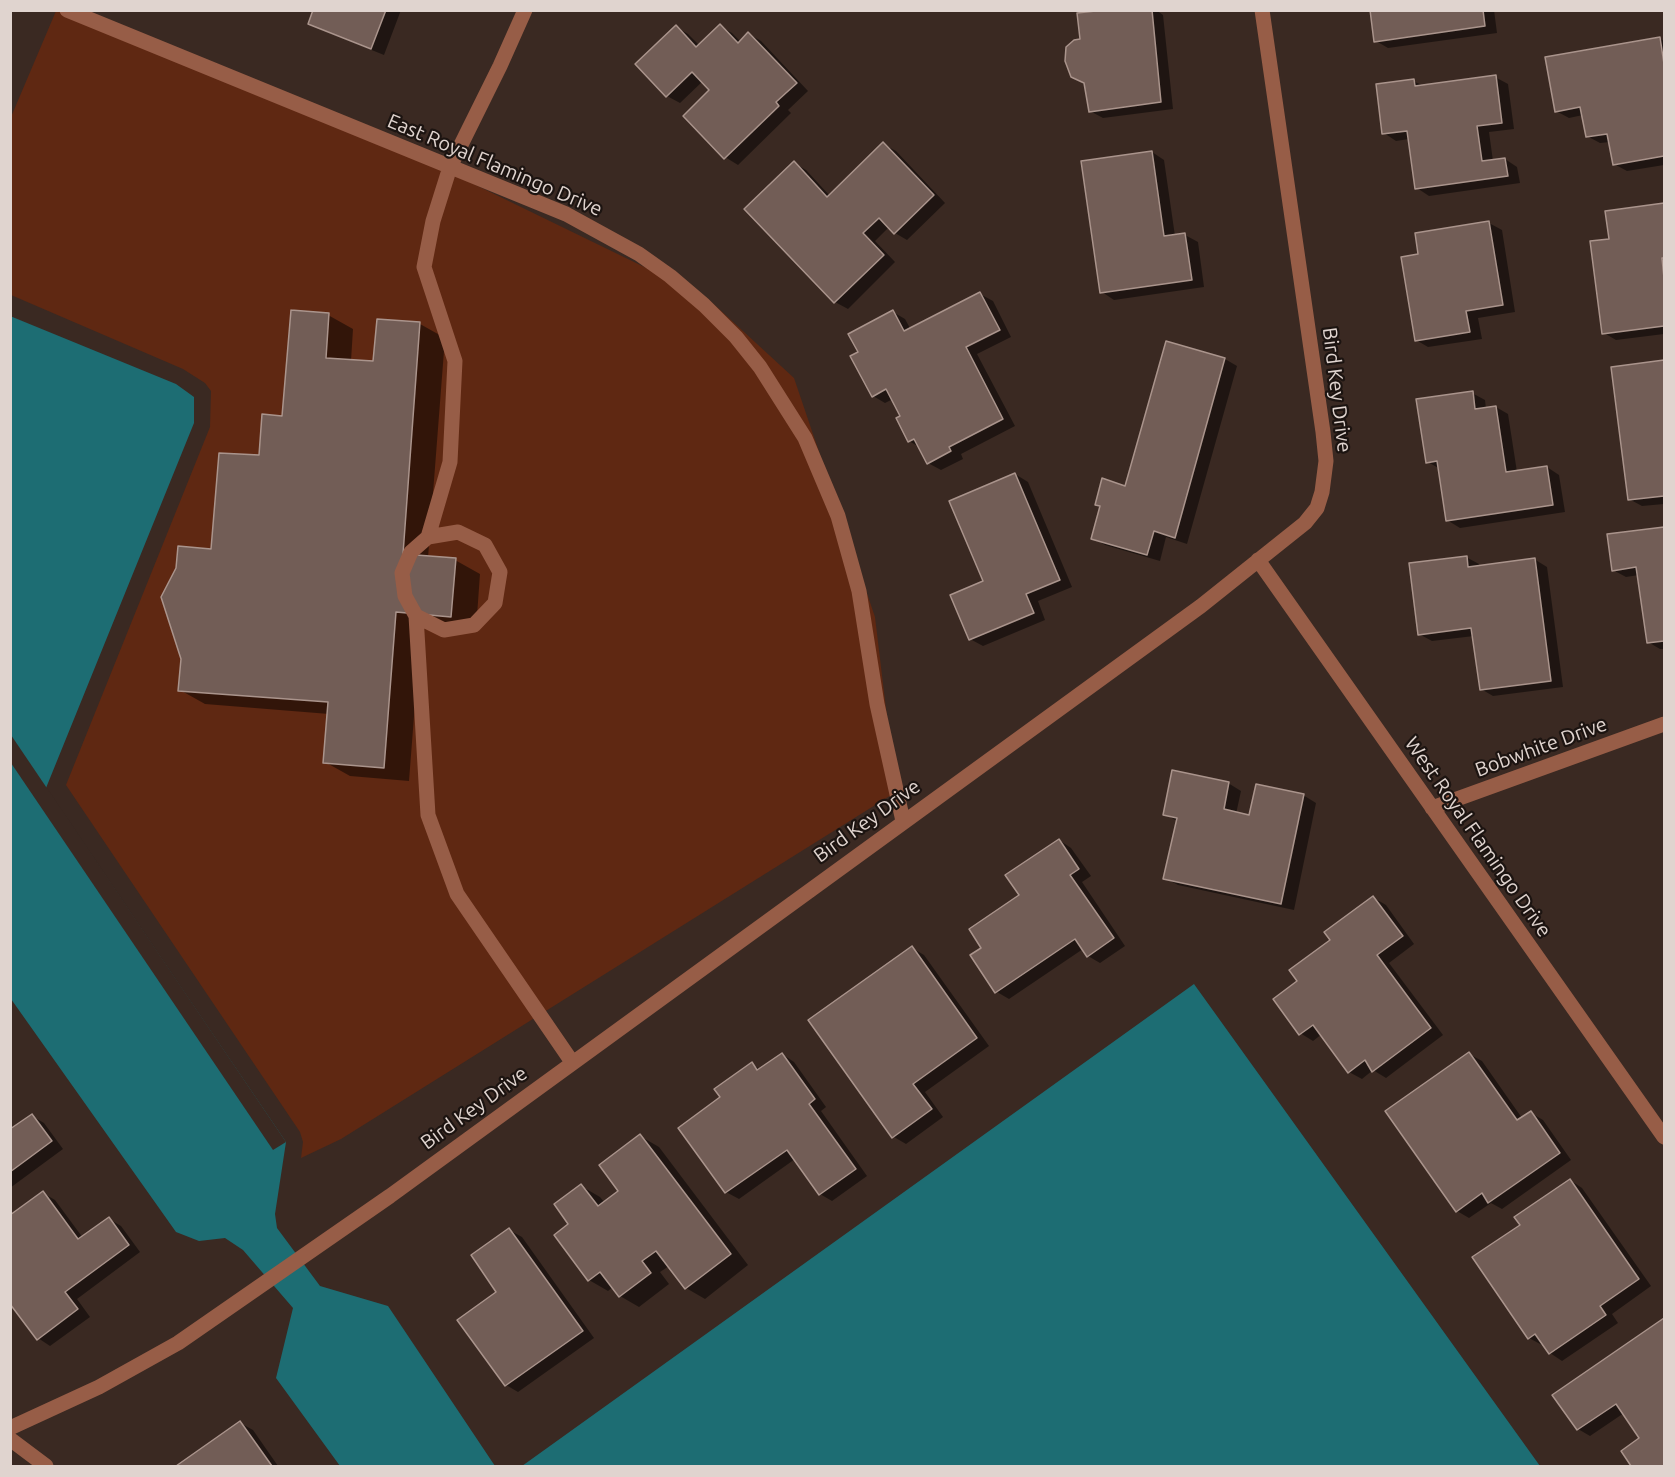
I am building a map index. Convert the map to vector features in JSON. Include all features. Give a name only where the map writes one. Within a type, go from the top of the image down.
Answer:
[{"type":"street","name":"East Royal Flamingo Drive","points":[[67,10],[566,214],[639,254],[670,276],[704,306],[736,338],[760,367],[805,438],[838,516],[859,591],[877,704],[903,821]]},
{"type":"street","points":[[428,537],[450,462],[455,361],[424,267],[433,221],[450,167],[525,10]]},
{"type":"street","name":"Bird Key Drive","points":[[10,1428],[99,1387],[178,1343],[390,1196],[1201,606],[1305,523],[1317,508],[1322,492],[1326,461],[1262,10]]},
{"type":"street","points":[[417,616],[444,630],[474,625],[495,603],[500,572],[485,545],[458,532],[428,537],[411,552],[402,573],[405,596],[417,616],[428,815],[456,894],[572,1062]]},
{"type":"street","name":"West Royal Flamingo Drive","points":[[1258,560],[1665,1137]]},
{"type":"street","name":"Bobwhite Drive","points":[[1432,808],[1665,724]]},
{"type":"street","points":[[10,1439],[46,1467]]},
{"type":"shaded area","points":[[76,10],[412,154],[706,297],[794,378],[875,617],[896,792],[341,1139],[301,1158],[303,1142],[300,1132],[66,785],[210,427],[211,391],[205,383],[183,369],[11,295],[11,117],[56,11]]},
{"type":"water","points":[[10,316],[176,384],[194,397],[194,423],[46,788],[286,1142],[275,1214],[277,1228],[320,1286],[388,1306],[495,1466],[340,1466],[276,1378],[293,1308],[243,1250],[225,1238],[199,1241],[176,1232],[11,999]]},
{"type":"water","points":[[1194,984],[1540,1466],[522,1466]]},
{"type":"pier","points":[[11,735],[286,1142],[273,1150],[11,763]]},
{"type":"building","points":[[313,10],[386,10],[371,49],[308,24]]},
{"type":"building","points":[[1105,10],[1152,10],[1161,102],[1089,112],[1084,83],[1071,77],[1065,61],[1066,47],[1074,40],[1080,39],[1077,13]]},
{"type":"building","points":[[1370,10],[1483,10],[1485,26],[1374,42]]},
{"type":"building","points":[[720,24],[738,43],[748,32],[797,83],[776,102],[779,106],[724,159],[683,116],[709,90],[692,72],[666,97],[635,64],[676,25],[696,47]]},
{"type":"building","points":[[1660,37],[1664,64],[1664,156],[1613,165],[1607,134],[1586,137],[1580,107],[1555,112],[1545,57]]},
{"type":"building","points":[[1496,75],[1502,123],[1477,126],[1482,161],[1505,158],[1508,176],[1415,189],[1407,131],[1382,134],[1376,84],[1414,79],[1415,86]]},
{"type":"building","points":[[883,142],[934,195],[894,234],[879,218],[863,233],[884,255],[834,303],[744,209],[794,161],[827,197]]},
{"type":"building","points":[[1152,151],[1164,236],[1185,233],[1192,280],[1100,293],[1081,161]]},
{"type":"building","points":[[1664,203],[1664,258],[1662,258],[1664,326],[1602,334],[1590,241],[1609,239],[1605,211]]},
{"type":"building","points":[[1489,221],[1503,305],[1466,311],[1470,332],[1415,341],[1401,257],[1418,254],[1415,233]]},
{"type":"building","points":[[980,292],[1000,330],[966,347],[1003,419],[949,447],[951,451],[927,464],[914,439],[908,442],[896,418],[900,416],[886,389],[872,397],[850,356],[858,352],[848,334],[893,310],[904,331]]},
{"type":"building","points":[[291,310],[329,313],[326,358],[373,361],[377,319],[420,322],[403,554],[456,558],[451,617],[396,612],[384,768],[323,763],[328,702],[178,691],[181,659],[161,597],[176,568],[178,546],[211,549],[219,453],[259,455],[262,414],[282,416]]},
{"type":"building","points":[[1166,341],[1225,358],[1175,538],[1154,531],[1147,555],[1091,539],[1100,506],[1095,505],[1102,478],[1125,486]]},
{"type":"building","points":[[1664,360],[1664,496],[1628,500],[1611,367]]},
{"type":"building","points":[[1473,391],[1475,409],[1496,406],[1506,472],[1547,466],[1553,505],[1446,521],[1437,461],[1426,463],[1416,399]]},
{"type":"building","points":[[1015,473],[1060,580],[1026,594],[1034,613],[969,640],[950,595],[983,581],[949,501]]},
{"type":"building","points":[[1664,527],[1664,641],[1647,643],[1636,567],[1612,571],[1607,534]]},
{"type":"building","points":[[1467,556],[1468,567],[1535,558],[1551,681],[1480,690],[1471,628],[1418,635],[1409,563]]},
{"type":"building","points":[[1172,770],[1229,782],[1224,809],[1249,815],[1256,784],[1304,794],[1281,904],[1163,879],[1177,818],[1163,815]]},
{"type":"building","points":[[1059,839],[1079,869],[1070,875],[1114,938],[1087,957],[1075,939],[995,993],[970,955],[981,948],[969,929],[1019,895],[1005,875]]},
{"type":"building","points":[[1373,896],[1403,936],[1377,955],[1431,1028],[1372,1072],[1365,1060],[1348,1073],[1313,1025],[1299,1035],[1273,999],[1297,981],[1289,970],[1330,940],[1324,932]]},
{"type":"building","points":[[912,946],[977,1038],[913,1084],[932,1109],[892,1138],[808,1020]]},
{"type":"building","points":[[1469,1052],[1517,1120],[1531,1111],[1560,1153],[1488,1203],[1482,1193],[1456,1212],[1385,1111]]},
{"type":"building","points":[[782,1053],[815,1099],[809,1104],[856,1169],[819,1195],[787,1150],[725,1193],[678,1128],[720,1097],[714,1089],[752,1062],[757,1070]]},
{"type":"building","points":[[32,1114],[52,1141],[10,1172],[10,1129]]},
{"type":"building","points":[[640,1134],[731,1254],[685,1289],[656,1251],[642,1261],[651,1273],[619,1297],[600,1272],[588,1281],[554,1235],[568,1224],[554,1204],[581,1184],[598,1206],[618,1191],[599,1165]]},
{"type":"building","points":[[1570,1179],[1639,1279],[1600,1306],[1606,1315],[1549,1354],[1535,1334],[1528,1339],[1472,1257],[1520,1225],[1514,1217]]},
{"type":"building","points":[[43,1191],[78,1239],[109,1217],[129,1245],[65,1292],[78,1309],[37,1340],[10,1304],[10,1215]]},
{"type":"building","points":[[509,1228],[583,1331],[505,1386],[457,1320],[496,1292],[471,1255]]},
{"type":"building","points":[[1664,1318],[1664,1466],[1631,1466],[1621,1451],[1639,1438],[1616,1404],[1577,1430],[1552,1395]]},
{"type":"building","points":[[240,1421],[272,1466],[176,1466]]}]
